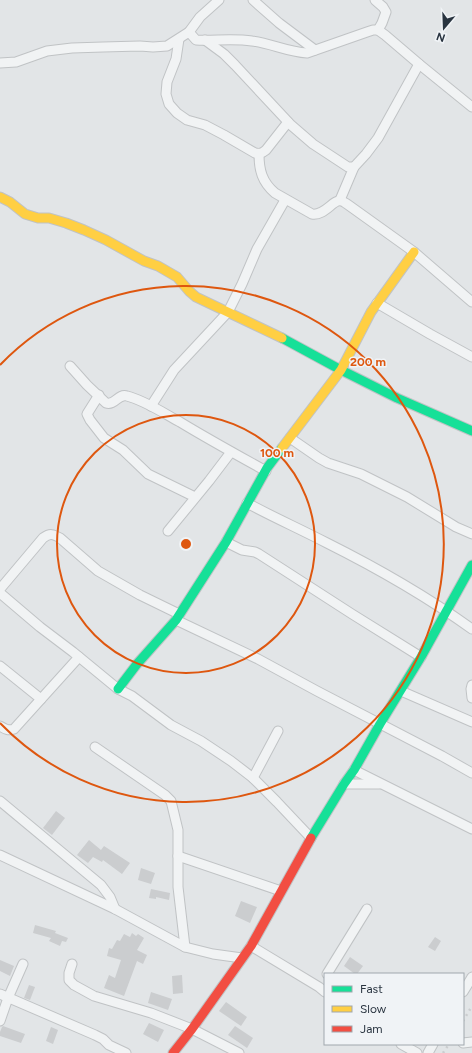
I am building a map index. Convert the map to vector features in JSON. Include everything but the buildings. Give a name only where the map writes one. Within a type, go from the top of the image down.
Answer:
[{"type":"street","points":[[0,63],[16,62],[47,52],[72,48],[103,46],[167,46],[189,32],[200,17],[219,0]]},
{"type":"street","points":[[253,0],[279,23],[315,50]]},
{"type":"street","points":[[376,0],[384,7],[386,12],[378,30]]},
{"type":"street","points":[[189,32],[196,40],[251,40],[307,53],[373,30],[378,30],[472,107]]},
{"type":"street","points":[[179,39],[176,59],[167,82],[166,94],[169,104],[177,113],[187,120],[205,125],[259,154],[266,150],[288,122]]},
{"type":"street","points":[[205,40],[224,54],[288,122],[312,144],[348,167],[354,167]]},
{"type":"street","points":[[259,154],[259,165],[262,177],[274,193],[312,214],[325,210],[340,200],[354,167],[378,138],[419,64]]},
{"type":"street","points":[[0,197],[10,202],[25,214],[38,218],[49,218],[66,223],[106,240],[177,277],[196,297],[288,341],[397,398],[472,431]]},
{"type":"street","points":[[151,406],[174,370],[228,312],[257,249],[286,200]]},
{"type":"street","points":[[340,200],[414,252],[472,302]]},
{"type":"street","points":[[118,689],[137,664],[178,617],[226,542],[266,471],[341,370],[358,334],[371,312],[414,252]]},
{"type":"street","points":[[377,303],[472,357]]},
{"type":"street","points":[[70,366],[106,403],[112,403],[122,395],[126,395],[151,406],[266,471]]},
{"type":"street","points":[[99,395],[87,414],[104,438],[123,450],[148,474],[195,497]]},
{"type":"street","points":[[290,438],[328,463],[361,474],[407,497],[456,527],[472,534]]},
{"type":"street","points":[[168,531],[231,452]]},
{"type":"street","points":[[247,504],[334,546],[447,611],[472,629]]},
{"type":"street","points":[[0,589],[43,538],[49,534],[53,534],[60,538],[98,571],[178,617],[472,773]]},
{"type":"street","points":[[226,542],[242,550],[259,554],[421,657]]},
{"type":"street","points":[[173,1053],[192,1029],[250,946],[311,838],[354,770],[421,657],[472,566]]},
{"type":"street","points":[[0,593],[118,689],[132,696],[171,725],[202,741],[232,761],[253,778],[311,838]]},
{"type":"street","points":[[0,726],[10,731],[14,729],[79,657]]},
{"type":"street","points":[[0,666],[41,699]]},
{"type":"street","points":[[472,685],[472,698]]},
{"type":"street","points":[[401,691],[472,722]]},
{"type":"street","points":[[253,778],[278,731]]},
{"type":"street","points":[[95,746],[165,795],[171,801],[178,830],[178,887],[185,947]]},
{"type":"street","points":[[354,770],[472,829]]},
{"type":"street","points":[[344,784],[382,784]]},
{"type":"street","points":[[0,801],[101,885],[110,896],[115,909]]},
{"type":"street","points":[[0,854],[115,909],[185,947],[213,954],[242,958]]},
{"type":"street","points":[[178,856],[281,891]]},
{"type":"street","points":[[328,973],[367,909]]},
{"type":"street","points":[[250,946],[322,989]]},
{"type":"street","points":[[0,1021],[4,996],[23,964]]},
{"type":"street","points":[[72,964],[69,980],[74,985],[94,996],[151,1013],[192,1029],[239,1053]]},
{"type":"street","points":[[464,990],[472,977]]},
{"type":"street","points":[[4,996],[95,1035],[103,1039],[109,1045],[126,1053]]},
{"type":"street","points":[[403,1045],[417,1053]]},
{"type":"railway","points":[[464,1019],[472,1006]]},
{"type":"railway","points":[[443,1053],[448,1045]]},
{"type":"traffic: fast","points":[[282,338],[397,398],[472,431]]},
{"type":"traffic: fast","points":[[118,689],[137,664],[176,620],[226,542],[267,468],[282,448]]},
{"type":"traffic: fast","points":[[311,838],[354,770],[421,657],[472,565]]},
{"type":"traffic: slow","points":[[0,197],[10,202],[25,214],[38,218],[49,218],[66,223],[106,240],[177,277],[196,297],[282,338]]},
{"type":"traffic: slow","points":[[282,448],[341,370],[371,312],[414,252]]},
{"type":"traffic: jam","points":[[173,1053],[192,1029],[251,946],[311,838]]}]
